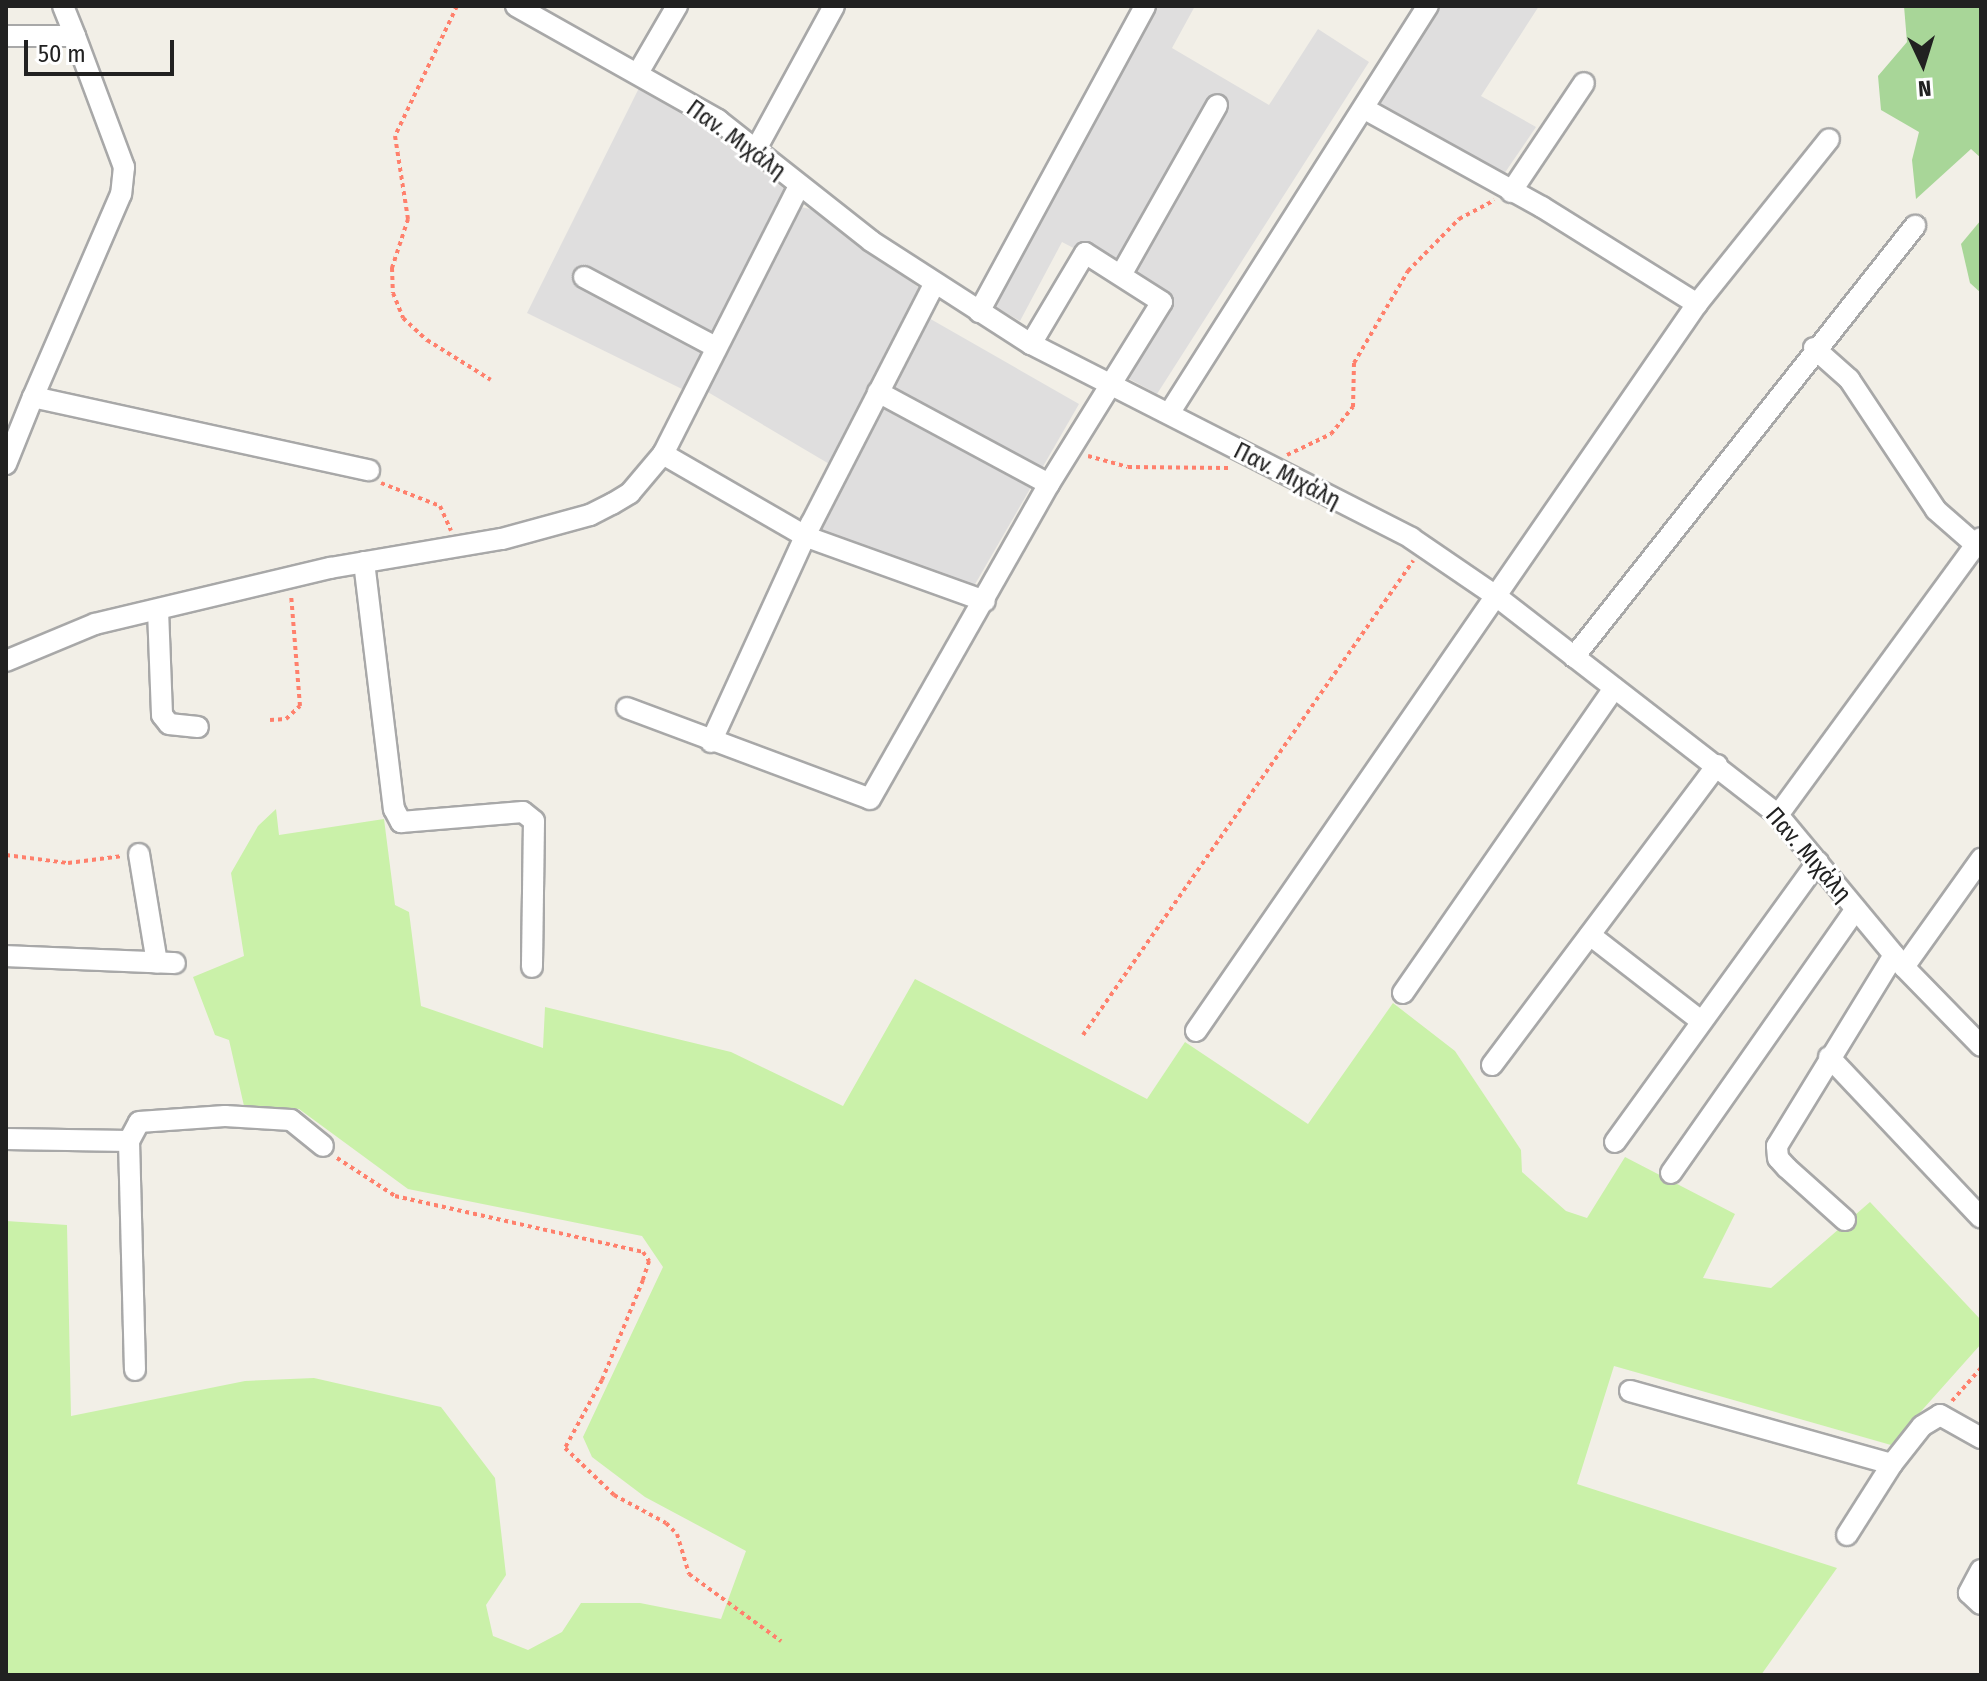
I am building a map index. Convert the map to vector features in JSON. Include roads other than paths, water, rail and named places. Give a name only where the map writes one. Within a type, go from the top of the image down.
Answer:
[{"type":"street","points":[[6,464],[121,194],[124,167],[63,6]]},
{"type":"street","points":[[638,73],[677,6]]},
{"type":"street","points":[[755,151],[834,6]]},
{"type":"street","points":[[979,312],[1145,6]]},
{"type":"street","points":[[1170,412],[1428,6]]},
{"type":"street","name":"Παν. Μιχάλη","points":[[527,9],[718,120],[799,186],[934,285],[1031,344],[1170,412],[1253,460],[1423,545],[1496,596],[1778,815],[1899,961],[1981,1046]]},
{"type":"street","points":[[6,36],[75,36]]},
{"type":"street","points":[[1511,192],[1584,83]]},
{"type":"street","points":[[1121,275],[1217,105]]},
{"type":"street","points":[[1365,109],[1697,304]]},
{"type":"street","points":[[1196,1031],[1697,304],[1829,139]]},
{"type":"street","points":[[6,661],[95,624],[290,577],[449,549],[590,515],[630,493],[663,454],[714,346],[799,186]]},
{"type":"street","points":[[1574,657],[1814,348],[1915,226]]},
{"type":"street","points":[[627,708],[870,799],[1049,484],[1162,302],[1085,253],[1031,344]]},
{"type":"street","points":[[584,277],[714,346]]},
{"type":"street","points":[[711,742],[807,537],[934,285]]},
{"type":"street","points":[[1778,815],[1978,541],[1936,510],[1849,379],[1814,348]]},
{"type":"street","points":[[878,392],[1049,484]]},
{"type":"street","points":[[33,397],[369,470]]},
{"type":"street","points":[[663,454],[807,537],[985,601]]},
{"type":"street","points":[[364,562],[394,809],[401,822],[523,812],[534,821],[532,967]]},
{"type":"street","points":[[158,610],[162,715],[169,724],[198,727]]},
{"type":"street","points":[[1403,993],[1614,688]]},
{"type":"street","points":[[1492,1065],[1717,765]]},
{"type":"street","points":[[6,956],[166,963],[139,854]]},
{"type":"street","points":[[1845,1220],[1778,1158],[1777,1146],[1829,1057],[1899,961],[1981,859]]},
{"type":"street","points":[[1615,1142],[1818,862]]},
{"type":"street","points":[[1671,1173],[1856,909]]},
{"type":"street","points":[[1590,935],[1701,1021]]},
{"type":"street","points":[[1829,1057],[1981,1218]]},
{"type":"street","points":[[135,1370],[129,1141],[139,1122],[225,1116],[291,1120],[323,1146]]},
{"type":"street","points":[[6,1139],[129,1141]]},
{"type":"street","points":[[1630,1391],[1892,1464]]},
{"type":"street","points":[[1847,1535],[1892,1464],[1922,1426],[1940,1415],[1981,1438]]},
{"type":"street","points":[[1981,1570],[1969,1593],[1981,1604]]}]
